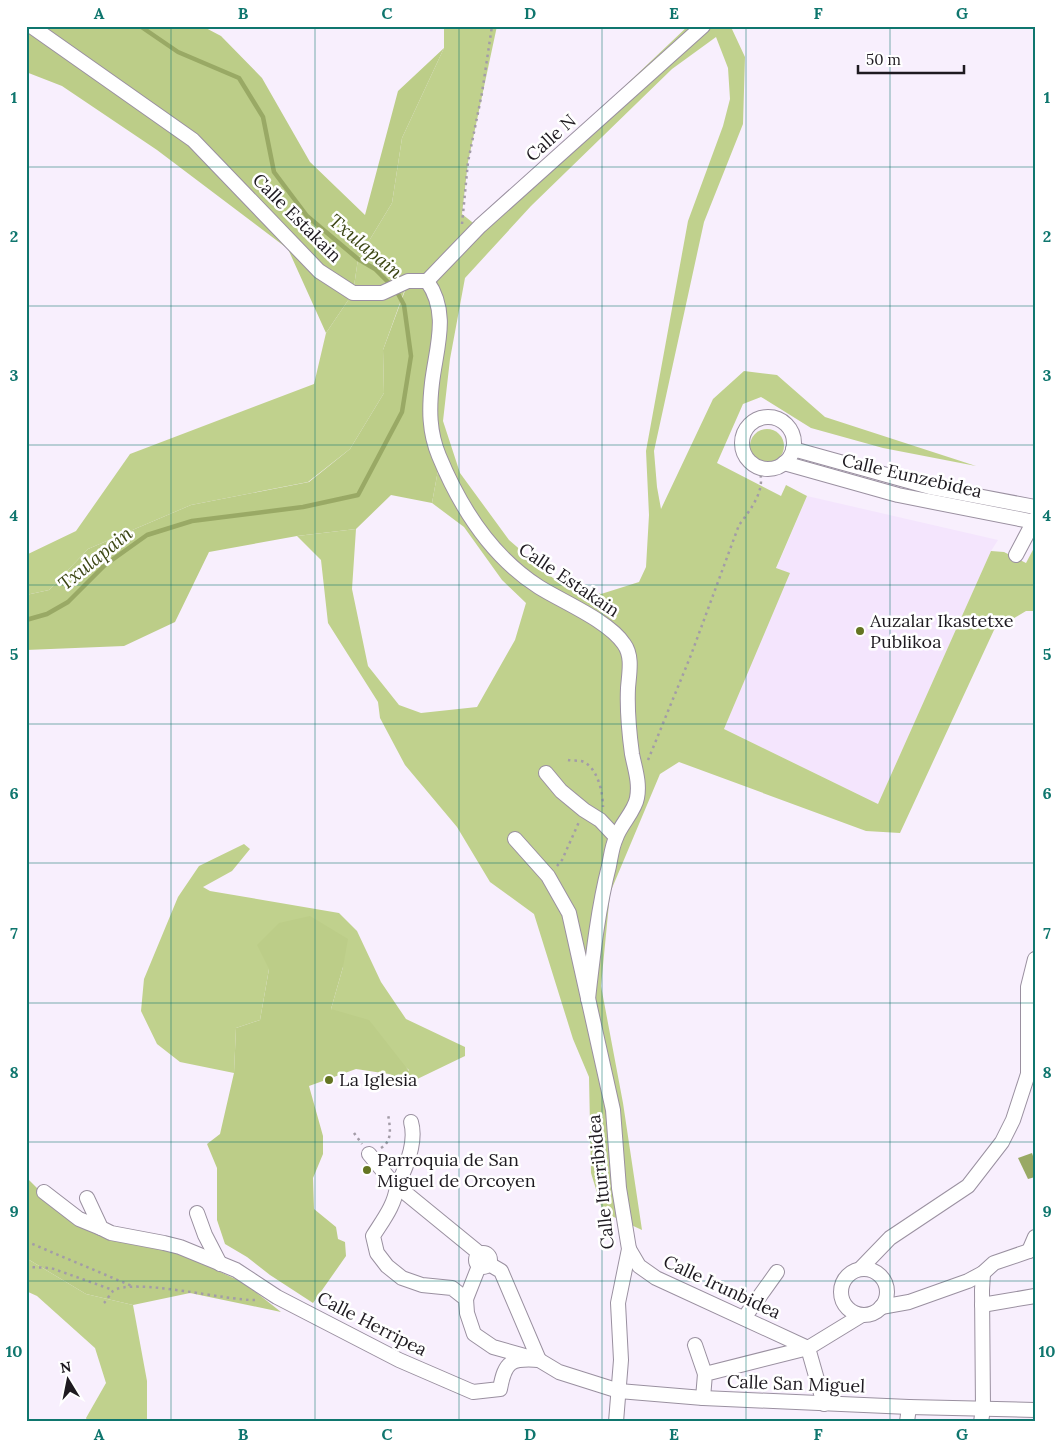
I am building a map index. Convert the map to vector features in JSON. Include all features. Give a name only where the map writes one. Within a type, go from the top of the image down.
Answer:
[{"type":"street","name":"Calle Estakain","points":[[30,26],[193,140],[319,271],[353,293],[382,293],[408,281],[427,281],[434,290],[440,306],[441,325],[430,402],[432,440],[450,484],[483,536],[510,566],[539,587],[585,613],[612,632],[625,644],[630,659],[627,707],[632,752],[638,782],[637,801],[616,837],[604,886],[588,999]]},
{"type":"street","name":"Calle N","points":[[427,281],[462,243],[703,26]]},
{"type":"street","points":[[758,467],[750,462],[745,455],[742,447],[742,438],[752,423],[760,419],[769,418],[777,420],[785,424],[790,431],[793,448],[790,457],[784,463]]},
{"type":"street","name":"Calle Eunzebidea","points":[[793,448],[861,469],[930,487],[1035,507]]},
{"type":"street","name":"Calle Eunzebidea","points":[[758,467],[771,469],[784,463],[898,495],[1034,521],[1016,555]]},
{"type":"street","points":[[546,773],[561,791],[584,810],[600,820],[616,837]]},
{"type":"street","name":"Calle Iturribidea","points":[[515,839],[548,876],[568,912],[613,1110],[619,1188],[629,1249],[618,1303],[621,1360],[616,1422]]},
{"type":"street","points":[[861,1268],[890,1238],[968,1186],[1002,1142],[1031,1074],[1028,987],[1035,959]]},
{"type":"street","points":[[411,1122],[413,1138],[404,1172],[387,1215],[373,1236],[377,1253],[387,1266],[402,1278],[422,1285],[452,1288],[466,1299],[482,1261]]},
{"type":"street","points":[[370,1154],[392,1182],[482,1261],[501,1271],[539,1360]]},
{"type":"street","name":"Calle Herripea","points":[[44,1192],[79,1219],[111,1233],[180,1247],[236,1270],[279,1298],[399,1360],[473,1392],[500,1389],[503,1372],[508,1365],[523,1358],[539,1360]]},
{"type":"street","points":[[87,1198],[101,1228]]},
{"type":"street","points":[[197,1213],[205,1235],[220,1264]]},
{"type":"street","points":[[881,1307],[909,1302],[968,1281],[983,1273],[994,1263],[1032,1250],[1035,1236]]},
{"type":"street","name":"Calle Irunbidea","points":[[629,1249],[639,1266],[656,1278],[808,1348]]},
{"type":"street","points":[[705,1374],[808,1348],[862,1315],[870,1314],[877,1310],[884,1303],[887,1295],[885,1282],[877,1272],[861,1268],[853,1270],[845,1277],[840,1292],[841,1300],[846,1308],[862,1315]]},
{"type":"street","points":[[744,1318],[777,1272]]},
{"type":"street","points":[[982,1415],[983,1273]]},
{"type":"street","points":[[982,1305],[1035,1296]]},
{"type":"street","name":"Calle San Miguel","points":[[466,1299],[467,1313],[474,1334],[493,1347],[539,1360],[559,1372],[619,1391],[702,1398],[908,1407],[982,1415],[1035,1410]]},
{"type":"street","points":[[695,1345],[705,1374],[702,1398]]},
{"type":"street","points":[[808,1348],[824,1404]]},
{"type":"street","points":[[907,1422],[908,1407]]},
{"type":"path","points":[[462,243],[462,214],[468,162],[482,93],[492,26]]},
{"type":"path","points":[[638,782],[691,655],[739,526],[759,492],[761,474],[758,467]]},
{"type":"path","points":[[568,760],[583,762],[592,768],[601,789],[603,805],[600,820]]},
{"type":"path","points":[[548,876],[562,860],[584,810]]},
{"type":"path","points":[[370,1154],[386,1145],[388,1141],[388,1114]]},
{"type":"path","points":[[26,1243],[30,1243],[134,1287]]},
{"type":"path","points":[[26,1267],[51,1268],[113,1290],[127,1286],[209,1293],[247,1300],[279,1298]]},
{"type":"path","points":[[104,1303],[113,1290]]},
{"type":"shaded area","points":[[26,26],[202,26],[221,36],[262,78],[310,162],[365,215],[398,91],[444,48],[402,138],[392,203],[358,259],[353,293],[326,333],[288,249],[157,150],[62,86],[26,72]]},
{"type":"shaded area","points":[[444,26],[497,26],[468,162],[462,214],[477,226],[688,26],[733,26],[731,27],[745,57],[743,124],[704,222],[654,451],[661,509],[713,399],[744,371],[777,375],[825,417],[976,466],[883,448],[811,428],[761,397],[743,404],[717,463],[781,496],[786,485],[807,496],[776,568],[790,573],[724,729],[878,804],[991,551],[1004,552],[1026,563],[1035,546],[1035,611],[1026,611],[994,630],[900,833],[866,831],[679,762],[660,774],[610,893],[601,986],[623,1103],[642,1230],[603,1212],[591,1173],[589,1077],[573,1039],[534,914],[490,882],[457,827],[405,765],[380,718],[378,702],[328,623],[321,560],[297,536],[356,529],[352,589],[368,666],[399,705],[421,713],[477,707],[515,640],[526,603],[502,580],[464,527],[432,503],[438,470],[432,440],[427,280],[408,281],[383,350],[384,393],[350,449],[308,482],[191,505],[88,549],[49,590],[26,595],[26,555],[76,531],[130,454],[314,384],[326,333],[353,293],[358,259],[392,203],[402,138],[444,48]],"holes":[[[716,37],[728,68],[730,99],[723,126],[688,221],[646,451],[649,515],[646,567],[639,582],[601,594],[553,578],[509,540],[460,473],[443,421],[450,359],[465,278],[531,206],[672,69]]]},
{"type":"shaded area","points":[[427,281],[441,325],[432,440],[438,470],[432,503],[391,495],[356,529],[297,536],[209,552],[175,622],[124,646],[26,650],[26,595],[49,590],[88,549],[191,505],[309,482],[350,449],[384,393],[383,350],[406,288]]},
{"type":"shaded area","points":[[767,429],[774,430],[779,434],[783,439],[783,453],[779,458],[774,462],[767,463],[760,462],[755,458],[751,453],[750,446],[751,439],[755,434],[760,430]]},
{"type":"shaded area","name":"Auzalar Ikastetxe Publikoa","points":[[807,496],[998,540],[991,551],[878,804],[724,729],[789,573],[776,569]]},
{"type":"shaded area","points":[[244,844],[250,849],[232,871],[203,887],[210,891],[339,913],[357,931],[381,982],[406,1019],[465,1047],[465,1056],[409,1083],[409,1070],[331,1009],[343,967],[269,969],[260,1020],[236,1028],[234,1073],[180,1062],[157,1044],[141,1011],[144,979],[178,897],[199,866]]},
{"type":"shaded area","points":[[310,916],[348,939],[343,967],[331,1009],[369,1020],[409,1071],[409,1083],[389,1074],[356,1069],[309,1086],[323,1136],[323,1154],[313,1178],[314,1209],[336,1227],[338,1239],[345,1242],[346,1256],[313,1303],[225,1244],[217,1220],[217,1168],[207,1144],[220,1134],[234,1073],[236,1028],[260,1020],[269,969],[257,945],[279,923]]},
{"type":"shaded area","points":[[1032,1153],[1035,1162],[1035,1177],[1028,1179],[1018,1158]]},
{"type":"shaded area","points":[[26,1177],[45,1200],[77,1226],[111,1238],[168,1250],[201,1263],[244,1283],[281,1312],[190,1293],[133,1305],[86,1294],[26,1258]]},
{"type":"shaded area","points":[[26,1258],[86,1294],[133,1305],[147,1381],[147,1422],[88,1422],[86,1418],[106,1383],[95,1348],[37,1296],[26,1291]]},
{"type":"waterway","name":"Txulapain","points":[[26,620],[47,614],[68,602],[105,565],[147,535],[192,521],[303,507],[358,495],[402,412],[411,356],[404,305],[396,290],[375,269],[358,259],[307,216],[274,172],[263,117],[239,78],[178,52],[140,26]]},
{"type":"place","name":"Auzalar Ikastetxe Publikoa","points":[[860,631]]},
{"type":"place","name":"La Iglesia","points":[[329,1080]]},
{"type":"place","name":"Parroquia de San Miguel de Orcoyen","points":[[367,1170]]}]
